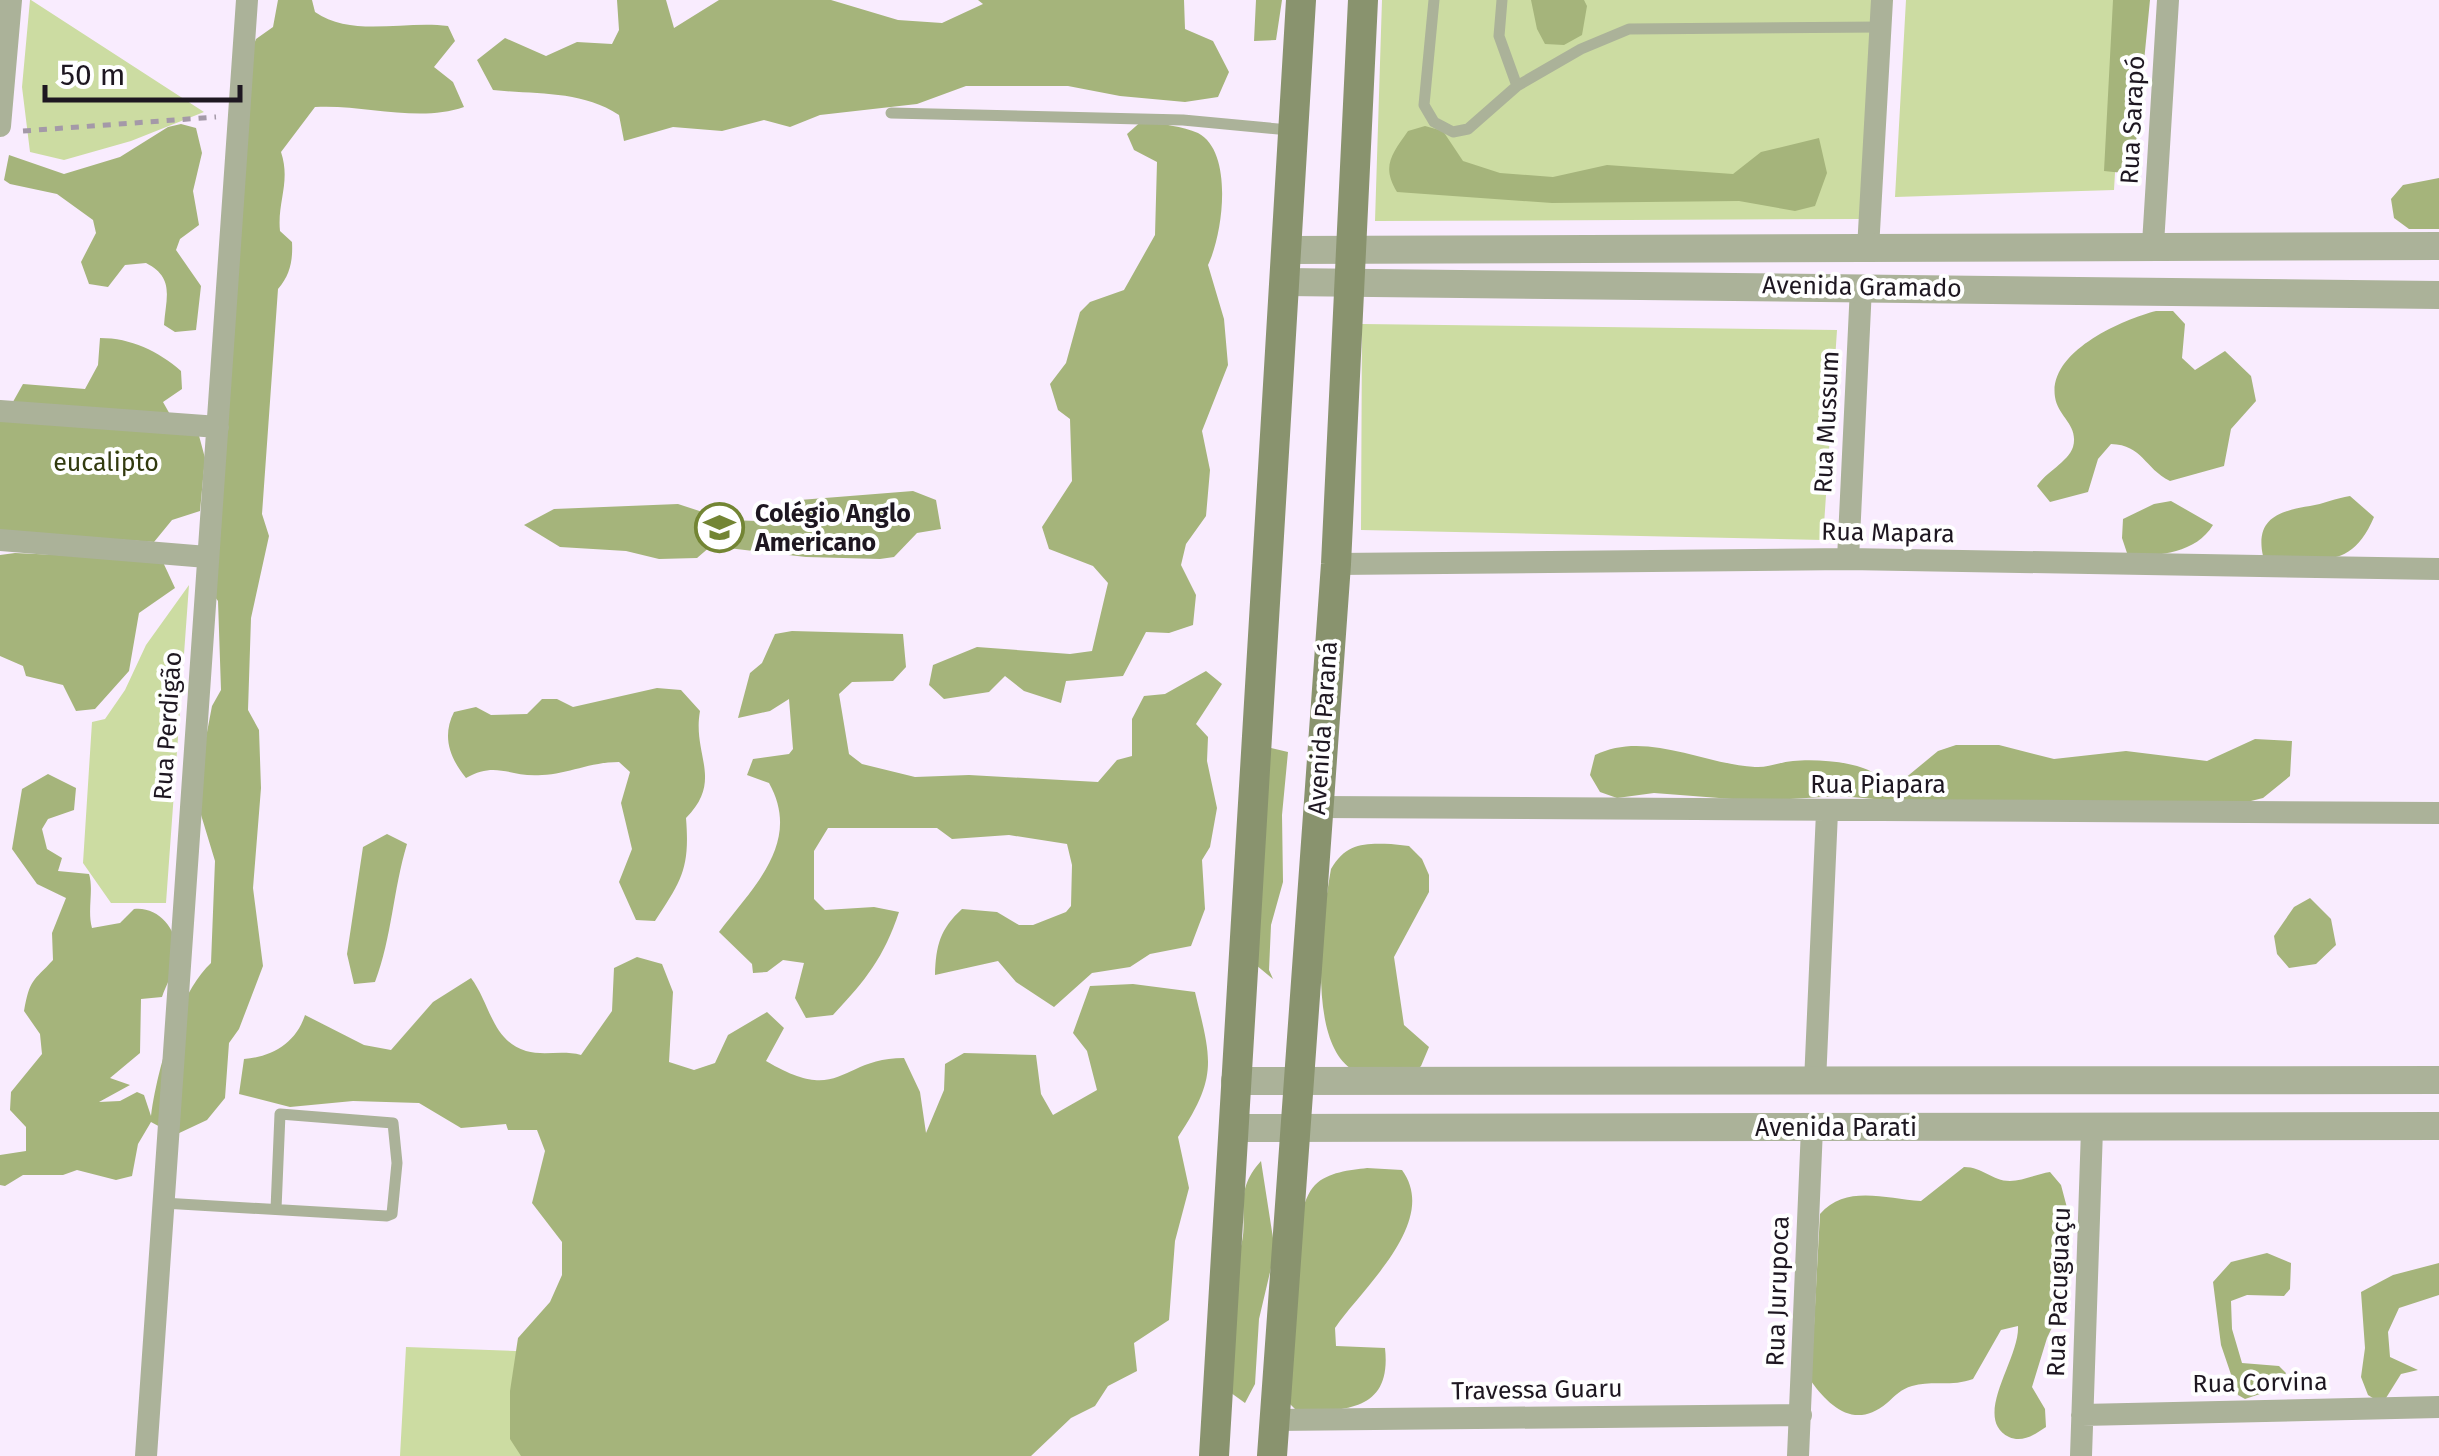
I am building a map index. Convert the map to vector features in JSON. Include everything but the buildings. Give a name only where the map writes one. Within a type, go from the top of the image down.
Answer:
[{"type":"main road","points":[[1214,1456],[1301,0]]},
{"type":"main road","name":"Avenida Paraná","points":[[1272,1456],[1292,1129],[1336,564],[1363,0]]},
{"type":"street","points":[[9,129],[10,0]]},
{"type":"street","name":"Rua Perdigão","points":[[146,1456],[248,0]]},
{"type":"street","points":[[1868,248],[1882,0]]},
{"type":"street","name":"Rua Sarapó","points":[[2153,244],[2168,0]]},
{"type":"street","name":"Avenida Gramado","points":[[1287,250],[2439,246]]},
{"type":"street","name":"Avenida Gramado","points":[[1284,282],[2439,295]]},
{"type":"street","name":"Rua Mussum","points":[[1848,559],[1861,287]]},
{"type":"street","points":[[0,411],[218,427]]},
{"type":"street","points":[[0,540],[207,556]]},
{"type":"street","name":"Rua Mapara","points":[[1336,564],[1848,559],[2439,569]]},
{"type":"street","name":"Rua Piapara","points":[[1316,806],[1827,812],[2439,812]]},
{"type":"street","points":[[1816,1082],[1827,812]]},
{"type":"street","name":"Avenida Parati","points":[[1235,1080],[2439,1080]]},
{"type":"street","name":"Avenida Parati","points":[[1233,1128],[2439,1126]]},
{"type":"street","name":"Rua Jurupoca","points":[[1798,1456],[1812,1128]]},
{"type":"street","name":"Rua Pacuguaçu","points":[[2081,1456],[2092,1129]]},
{"type":"street","name":"Rua Corvina","points":[[2082,1415],[2439,1406]]},
{"type":"street","name":"Travessa Guaru","points":[[1274,1420],[1801,1415]]},
{"type":"lane","points":[[1434,0],[1424,104],[1434,122],[1453,132],[1468,130],[1518,86],[1581,48],[1629,29],[1881,26]]},
{"type":"lane","points":[[1502,0],[1499,36],[1518,86]]},
{"type":"lane","points":[[891,113],[1183,120],[1293,130]]},
{"type":"lane","points":[[163,1203],[276,1209],[392,1214],[397,1163],[393,1123],[280,1114],[276,1209]]},
{"type":"path","points":[[9,129],[240,116]]},
{"type":"green space","points":[[30,0],[204,112],[131,141],[64,160],[30,152],[22,87]]},
{"type":"green space","points":[[278,0],[312,0],[315,12],[345,24],[448,26],[455,41],[434,67],[453,82],[464,107],[410,113],[315,107],[281,152],[285,173],[280,231],[292,242],[292,255],[288,273],[278,289],[262,514],[269,536],[251,618],[248,710],[259,730],[261,788],[253,888],[263,966],[239,1029],[229,1043],[225,1098],[207,1120],[175,1135],[151,1122],[138,1144],[132,1176],[116,1180],[77,1170],[63,1175],[23,1175],[0,1185],[0,1155],[26,1151],[26,1127],[10,1110],[11,1092],[42,1054],[40,1034],[24,1011],[33,981],[53,960],[52,933],[66,898],[37,884],[12,849],[22,789],[48,774],[76,788],[74,810],[48,819],[42,829],[47,849],[62,858],[58,871],[89,874],[92,928],[120,923],[134,909],[143,909],[166,922],[175,939],[175,963],[162,997],[141,999],[140,1053],[110,1078],[130,1085],[99,1102],[120,1101],[137,1092],[144,1095],[151,1116],[158,1077],[179,1013],[211,963],[215,861],[195,795],[212,706],[221,690],[218,601],[209,589],[249,57],[256,39],[273,27]]},
{"type":"green space","points":[[617,0],[666,0],[674,28],[719,0],[831,0],[898,20],[942,23],[983,4],[978,0],[1184,0],[1185,29],[1213,41],[1229,72],[1218,97],[1185,102],[1068,86],[966,86],[917,104],[820,115],[790,127],[764,120],[722,131],[673,127],[624,141],[619,115],[589,101],[493,90],[477,60],[505,38],[546,56],[577,42],[612,44],[619,30]]},
{"type":"green space","points":[[1256,0],[1282,0],[1276,40],[1254,41]]},
{"type":"green space","points":[[1382,0],[1872,0],[1861,219],[1375,221]]},
{"type":"green space","points":[[1531,0],[1584,0],[1587,6],[1582,35],[1564,45],[1545,44],[1537,29]]},
{"type":"green space","points":[[1906,0],[2125,0],[2114,190],[1895,197]]},
{"type":"green space","points":[[2113,0],[2150,0],[2133,174],[2104,171]]},
{"type":"green space","points":[[1144,119],[1198,133],[1217,157],[1221,175],[1221,215],[1208,265],[1224,319],[1228,365],[1202,431],[1210,470],[1206,516],[1186,544],[1181,565],[1196,595],[1193,625],[1169,633],[1146,632],[1123,676],[1066,681],[1061,703],[1024,691],[1005,676],[989,692],[944,699],[929,685],[933,665],[977,647],[1070,654],[1092,651],[1108,583],[1093,566],[1049,549],[1042,527],[1072,481],[1070,419],[1058,410],[1050,384],[1066,363],[1080,312],[1090,302],[1124,290],[1155,235],[1157,162],[1134,150],[1127,134]]},
{"type":"green space","points":[[181,124],[196,128],[202,153],[193,191],[199,225],[180,239],[176,250],[201,286],[196,330],[175,332],[164,325],[167,289],[155,269],[146,263],[125,265],[108,287],[89,284],[81,262],[96,233],[93,220],[57,194],[4,180],[9,155],[64,174],[120,157],[168,127]]},
{"type":"green space","points":[[1425,126],[1443,131],[1463,161],[1500,173],[1553,177],[1607,165],[1733,174],[1761,152],[1819,138],[1827,173],[1815,206],[1795,211],[1739,201],[1552,203],[1397,192],[1389,167],[1393,154],[1408,131]]},
{"type":"green space","points":[[2439,178],[2439,229],[2409,229],[2394,218],[2391,199],[2403,185]]},
{"type":"green space","points":[[2156,311],[2173,311],[2185,324],[2182,358],[2195,370],[2225,351],[2251,376],[2256,401],[2231,429],[2224,466],[2170,481],[2130,448],[2111,444],[2098,459],[2088,492],[2050,502],[2037,486],[2067,457],[2074,439],[2055,397],[2056,381],[2063,366],[2075,352],[2107,330]]},
{"type":"green space","points":[[1362,324],[1837,330],[1823,540],[1361,530]]},
{"type":"green space","name":"eucalipto","points":[[100,338],[144,347],[181,371],[182,389],[163,402],[172,418],[198,432],[205,458],[200,511],[172,520],[154,542],[0,531],[0,417],[5,416],[23,384],[85,389],[98,365]]},
{"type":"green space","points":[[913,491],[936,500],[941,529],[917,533],[894,557],[880,559],[806,557],[711,546],[697,558],[659,559],[626,551],[560,547],[524,525],[554,509],[678,504],[727,520],[758,521],[787,501]]},
{"type":"green space","points":[[2350,496],[2374,517],[2354,547],[2329,559],[2263,556],[2262,533],[2279,514]]},
{"type":"green space","points":[[2171,501],[2213,525],[2187,547],[2164,554],[2128,556],[2122,538],[2123,519],[2154,504]]},
{"type":"green space","points":[[0,555],[162,560],[175,588],[139,613],[129,671],[95,709],[76,711],[63,685],[26,676],[23,666],[0,656]]},
{"type":"green space","points":[[189,585],[166,903],[111,903],[83,863],[92,722],[105,719],[125,690],[146,645]]},
{"type":"green space","points":[[775,634],[903,634],[906,667],[893,681],[852,682],[839,694],[849,754],[862,764],[915,777],[969,775],[1098,782],[1117,760],[1132,756],[1132,719],[1144,696],[1165,694],[1206,671],[1222,684],[1196,724],[1208,737],[1207,761],[1217,808],[1210,847],[1202,860],[1205,909],[1191,946],[1150,954],[1130,967],[1092,973],[1054,1007],[1016,982],[998,961],[935,975],[941,938],[962,909],[997,912],[1019,925],[1033,925],[1066,912],[1071,906],[1072,865],[1067,844],[1009,835],[952,839],[937,828],[828,828],[814,851],[814,899],[825,910],[874,907],[899,912],[880,955],[845,1002],[833,1015],[806,1018],[795,998],[804,963],[783,960],[767,972],[753,973],[752,964],[719,932],[759,880],[777,844],[778,804],[769,783],[747,775],[753,759],[789,754],[793,749],[789,699],[770,711],[738,718],[750,673],[762,663]]},
{"type":"green space","points":[[657,688],[681,690],[700,711],[705,779],[697,804],[686,818],[687,849],[682,873],[655,921],[636,920],[619,882],[632,849],[621,803],[630,772],[619,762],[542,775],[486,770],[466,778],[452,754],[448,729],[454,712],[476,707],[491,715],[527,714],[542,699],[557,699],[573,707]]},
{"type":"green space","points":[[2255,739],[2292,741],[2290,776],[2263,798],[2243,803],[1898,801],[1839,796],[1758,801],[1654,793],[1617,798],[1600,792],[1590,775],[1595,755],[1634,746],[1755,767],[1801,760],[1838,762],[1898,784],[1938,751],[1956,745],[1999,745],[2054,759],[2126,751],[2207,761]]},
{"type":"green space","points":[[1267,747],[1288,752],[1282,815],[1283,882],[1271,925],[1269,970],[1273,979],[1256,965]]},
{"type":"green space","points":[[387,834],[407,844],[385,948],[375,982],[354,984],[347,954],[363,847]]},
{"type":"green space","points":[[1356,846],[1409,846],[1422,859],[1429,875],[1429,892],[1394,957],[1404,1025],[1429,1047],[1421,1066],[1407,1080],[1353,1070],[1338,1055],[1328,1033],[1323,1006],[1322,945],[1331,869]]},
{"type":"green space","points":[[2310,898],[2331,919],[2336,945],[2316,964],[2289,968],[2277,954],[2274,936],[2294,907]]},
{"type":"green space","points":[[637,957],[662,964],[673,992],[669,1062],[694,1070],[715,1063],[728,1035],[767,1012],[784,1028],[766,1061],[791,1074],[826,1080],[883,1060],[904,1058],[920,1092],[926,1133],[944,1090],[945,1064],[964,1053],[1036,1055],[1041,1094],[1053,1115],[1097,1090],[1087,1051],[1073,1033],[1090,986],[1133,984],[1195,992],[1205,1034],[1206,1082],[1178,1137],[1189,1188],[1175,1241],[1169,1320],[1134,1343],[1137,1371],[1108,1386],[1095,1406],[1071,1418],[1031,1456],[521,1456],[510,1439],[510,1391],[518,1338],[550,1302],[562,1275],[562,1242],[532,1203],[545,1151],[537,1130],[508,1130],[506,1124],[461,1128],[419,1103],[353,1101],[290,1107],[239,1094],[244,1059],[282,1047],[296,1033],[305,1015],[364,1045],[391,1050],[433,1002],[471,978],[499,1030],[515,1046],[533,1052],[581,1055],[612,1011],[614,968]]},
{"type":"green space","points":[[1261,1161],[1275,1251],[1259,1319],[1255,1384],[1245,1403],[1227,1390],[1244,1198],[1251,1174]]},
{"type":"green space","points":[[1964,1167],[2010,1181],[2050,1172],[2061,1185],[2070,1219],[2070,1290],[2047,1338],[2032,1387],[2045,1409],[2046,1427],[2023,1439],[2009,1437],[1999,1428],[1995,1416],[2018,1326],[2001,1330],[1973,1379],[1912,1386],[1876,1411],[1865,1414],[1855,1415],[1836,1407],[1811,1381],[1820,1214],[1830,1205],[1854,1196],[1921,1201]]},
{"type":"green space","points":[[1367,1168],[1402,1170],[1411,1190],[1411,1211],[1393,1254],[1335,1328],[1336,1346],[1385,1348],[1381,1385],[1373,1396],[1348,1408],[1298,1412],[1288,1402],[1294,1255],[1299,1225],[1315,1185],[1340,1172]]},
{"type":"green space","points":[[2267,1253],[2291,1263],[2290,1289],[2284,1296],[2247,1295],[2231,1301],[2232,1329],[2242,1363],[2279,1366],[2286,1373],[2278,1388],[2245,1399],[2238,1395],[2221,1345],[2213,1282],[2231,1262]]},
{"type":"green space","points":[[2439,1263],[2439,1295],[2399,1308],[2388,1332],[2390,1357],[2418,1370],[2401,1374],[2386,1398],[2376,1400],[2368,1395],[2361,1377],[2365,1348],[2361,1292],[2393,1275]]},
{"type":"green space","points":[[406,1347],[544,1352],[538,1456],[400,1456]]},
{"type":"place","name":"Colégio Anglo Americano","points":[[720,528]]}]
